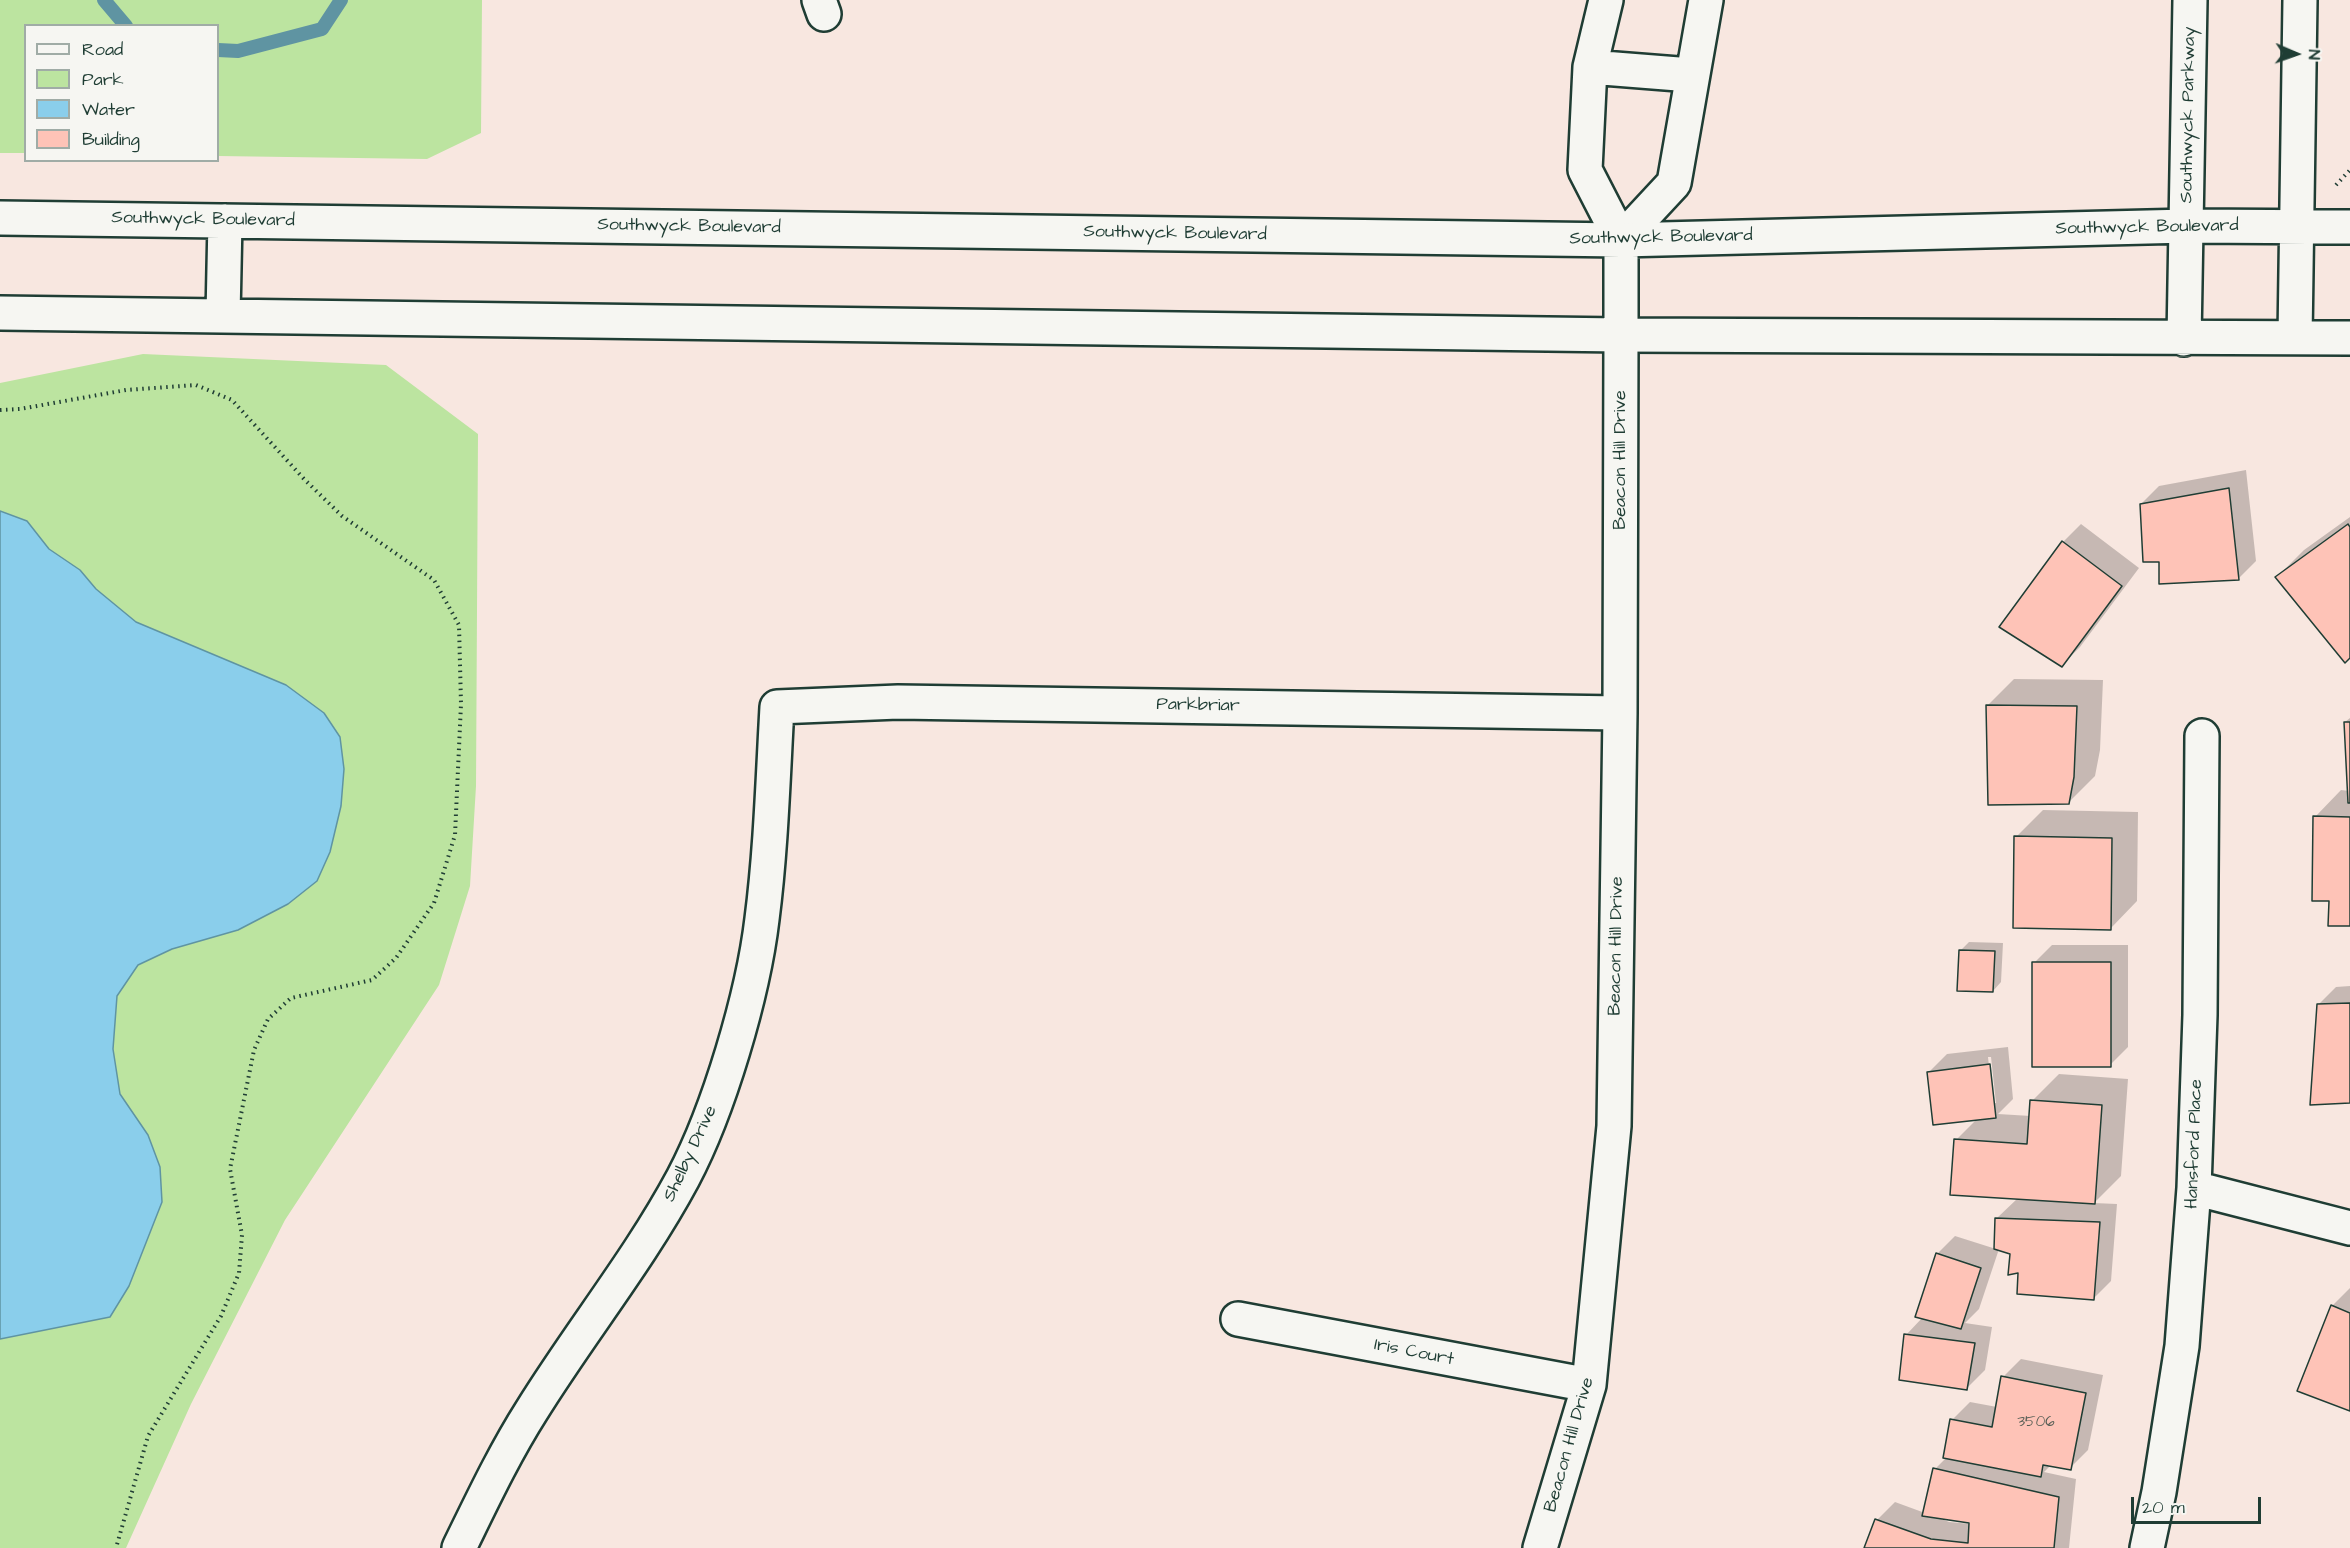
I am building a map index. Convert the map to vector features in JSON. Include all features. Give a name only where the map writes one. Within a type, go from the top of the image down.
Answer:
[{"type":"street","points":[[1606,0],[1590,68],[1585,170],[1621,240],[1674,183],[1691,75],[1706,0]]},
{"type":"street","name":"Southwyck Parkway","points":[[2184,339],[2188,226],[2190,0]]},
{"type":"street","points":[[2295,338],[2300,0]]},
{"type":"street","points":[[1590,68],[1691,75]]},
{"type":"street","name":"Southwyck Boulevard","points":[[0,218],[1621,240],[2188,226],[2350,227]]},
{"type":"street","points":[[223,315],[225,220]]},
{"type":"street","name":"Beacon Hill Drive","points":[[1540,1548],[1589,1385],[1614,1126],[1620,713],[1621,240]]},
{"type":"street","points":[[0,312],[1621,335],[2350,338]]},
{"type":"street","name":"Parkbriar","points":[[777,707],[898,702],[1620,713]]},
{"type":"street","name":"Shelby Drive","points":[[459,1548],[498,1467],[533,1409],[634,1263],[684,1176],[719,1091],[745,1003],[762,921],[777,707]]},
{"type":"street","name":"Hansford Place","points":[[2146,1548],[2159,1492],[2182,1346],[2194,1188],[2200,1014],[2202,736]]},
{"type":"street","points":[[2194,1188],[2350,1228]]},
{"type":"street","name":"Iris Court","points":[[1238,1319],[1589,1385]]},
{"type":"path","points":[[0,410],[21,409],[126,390],[195,385],[232,400],[304,479],[342,516],[434,580],[459,625],[461,704],[455,835],[434,903],[396,958],[372,980],[291,998],[268,1019],[254,1050],[230,1168],[242,1235],[239,1273],[221,1316],[148,1436],[116,1548]]},
{"type":"green space","points":[[0,0],[482,0],[481,133],[427,159],[219,156],[219,24],[24,24],[24,153],[0,153]]},
{"type":"green space","points":[[143,354],[386,365],[478,434],[476,786],[470,886],[439,985],[285,1220],[191,1404],[126,1548],[0,1548],[0,383]]},
{"type":"water","points":[[0,511],[27,521],[49,549],[80,570],[96,589],[136,622],[286,685],[324,713],[340,737],[344,769],[341,806],[330,852],[317,881],[288,904],[238,930],[172,949],[138,965],[117,996],[113,1049],[120,1094],[148,1135],[160,1167],[162,1202],[129,1286],[110,1317],[0,1339]]},
{"type":"building","points":[[2229,488],[2239,580],[2159,584],[2159,562],[2143,562],[2140,504]]},
{"type":"building","points":[[2348,524],[2350,527],[2350,658],[2345,663],[2275,577]]},
{"type":"building","points":[[2062,541],[2122,586],[2062,667],[1999,627]]},
{"type":"building","points":[[1986,705],[2077,706],[2074,777],[2069,804],[1988,805]]},
{"type":"building","points":[[2344,722],[2350,722],[2350,803],[2348,803]]},
{"type":"building","points":[[2313,816],[2350,817],[2350,926],[2328,926],[2329,901],[2312,901]]},
{"type":"building","points":[[2014,836],[2112,838],[2111,930],[2013,928]]},
{"type":"building","points":[[1959,950],[1995,951],[1993,992],[1957,991]]},
{"type":"building","points":[[2032,962],[2111,962],[2111,1067],[2032,1067]]},
{"type":"building","points":[[2350,1003],[2350,1103],[2310,1105],[2317,1004]]},
{"type":"building","points":[[1990,1064],[1996,1118],[1933,1125],[1927,1072]]},
{"type":"building","points":[[2030,1100],[2102,1105],[2095,1204],[1950,1195],[1954,1139],[2027,1144]]},
{"type":"building","points":[[1995,1218],[2100,1222],[2094,1300],[2017,1294],[2018,1273],[2008,1275],[2010,1254],[1994,1249]]},
{"type":"building","points":[[1936,1253],[1981,1268],[1961,1329],[1915,1317]]},
{"type":"building","points":[[2331,1305],[2350,1313],[2350,1411],[2297,1391]]},
{"type":"building","points":[[1904,1334],[1975,1343],[1967,1390],[1899,1380]]},
{"type":"building","points":[[2001,1376],[2086,1393],[2071,1470],[2043,1465],[2041,1477],[1943,1458],[1950,1419],[1992,1427]]},
{"type":"building","points":[[1933,1468],[2059,1497],[2054,1548],[1864,1548],[1875,1519],[1931,1539],[1968,1543],[1969,1523],[1922,1516]]},
{"type":"waterway","points":[[104,0],[124,24]]},
{"type":"waterway","points":[[219,50],[238,51],[322,29],[341,0]]}]
